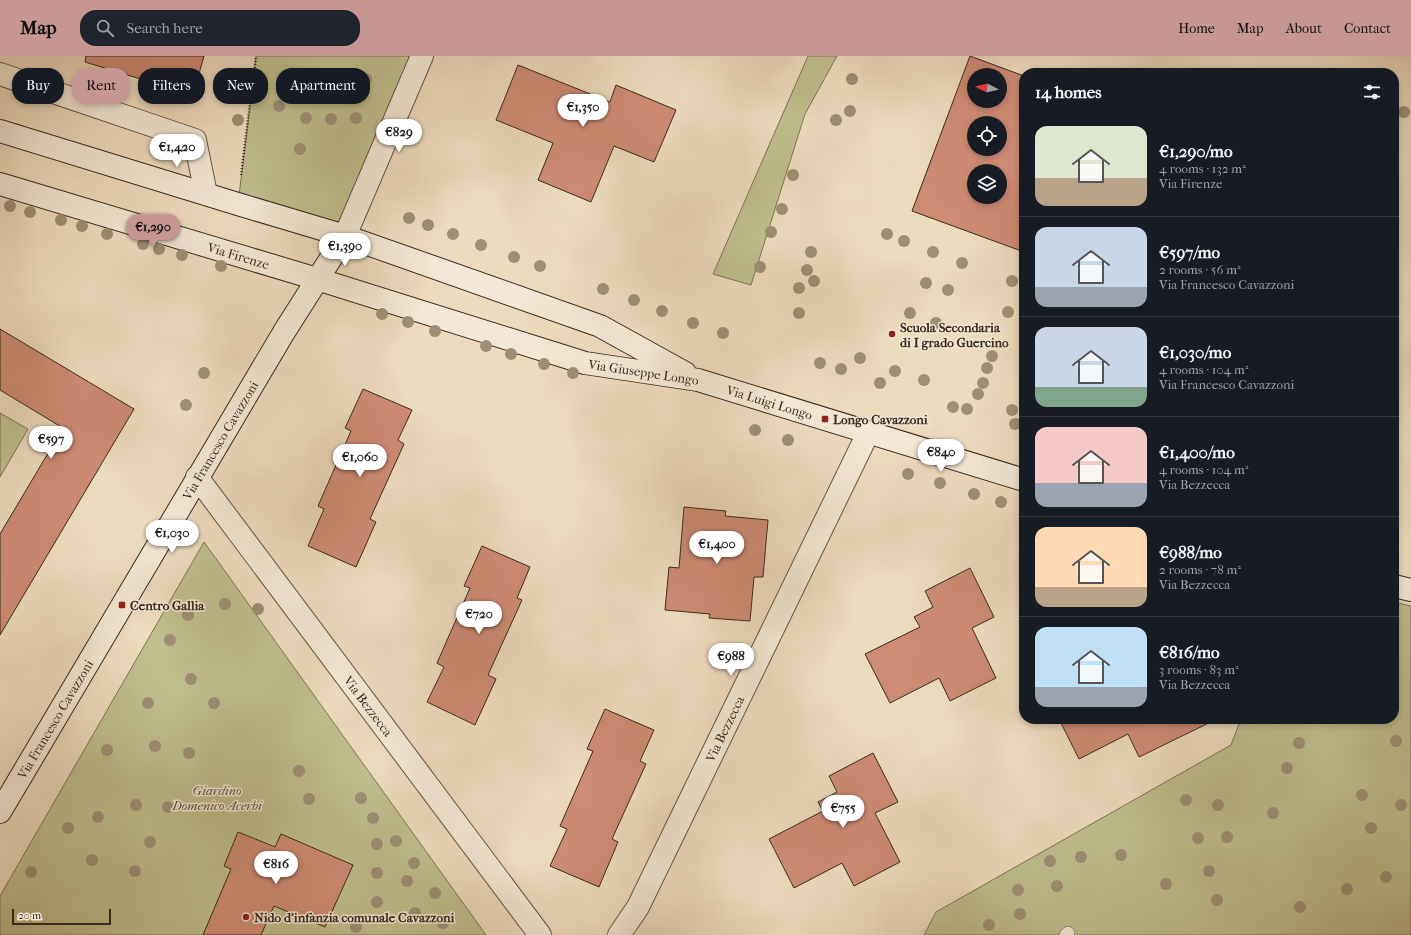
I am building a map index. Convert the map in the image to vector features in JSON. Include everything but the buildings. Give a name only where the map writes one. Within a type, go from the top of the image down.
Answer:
[{"type":"street","name":"Via Francesco Cavazzoni","points":[[0,812],[198,477],[317,279],[345,236],[422,56]]},
{"type":"street","points":[[0,74],[195,140],[206,194]]},
{"type":"street","points":[[0,131],[345,236]]},
{"type":"street","name":"Via Firenze","points":[[0,184],[317,279]]},
{"type":"street","name":"Via Giuseppe Longo","points":[[345,236],[600,326],[698,380]]},
{"type":"street","name":"Via Giuseppe Longo","points":[[317,279],[585,363],[698,380]]},
{"type":"street","name":"Via Luigi Longo","points":[[698,380],[1019,478]]},
{"type":"street","name":"Via Bezzecca","points":[[618,935],[638,907],[868,433]]},
{"type":"street","name":"Via Bezzecca","points":[[198,477],[540,935]]},
{"type":"street","points":[[1399,587],[1411,590]]},
{"type":"path","points":[[241,178],[256,56]]},
{"type":"green space","points":[[256,56],[422,56],[345,236],[238,204],[250,104],[268,104],[268,68],[255,68]]},
{"type":"green space","points":[[808,56],[837,56],[805,114],[751,285],[713,274]]},
{"type":"green space","points":[[0,413],[28,429],[0,477]]},
{"type":"green space","name":"Giardino Domenico Acerbi","points":[[204,542],[486,935],[0,935],[0,896]]},
{"type":"green space","points":[[1399,603],[1411,606],[1411,935],[924,935],[936,912],[1231,745],[1239,724],[1399,724]]},
{"type":"place","name":"Scuola Secondaria di I grado Guercino","points":[[892,334]]},
{"type":"place","name":"Longo Cavazzoni","points":[[825,419]]},
{"type":"place","name":"Centro Gallia","points":[[122,605]]},
{"type":"place","name":"Nido d'infanzia comunale Cavazzoni","points":[[246,917]]}]
